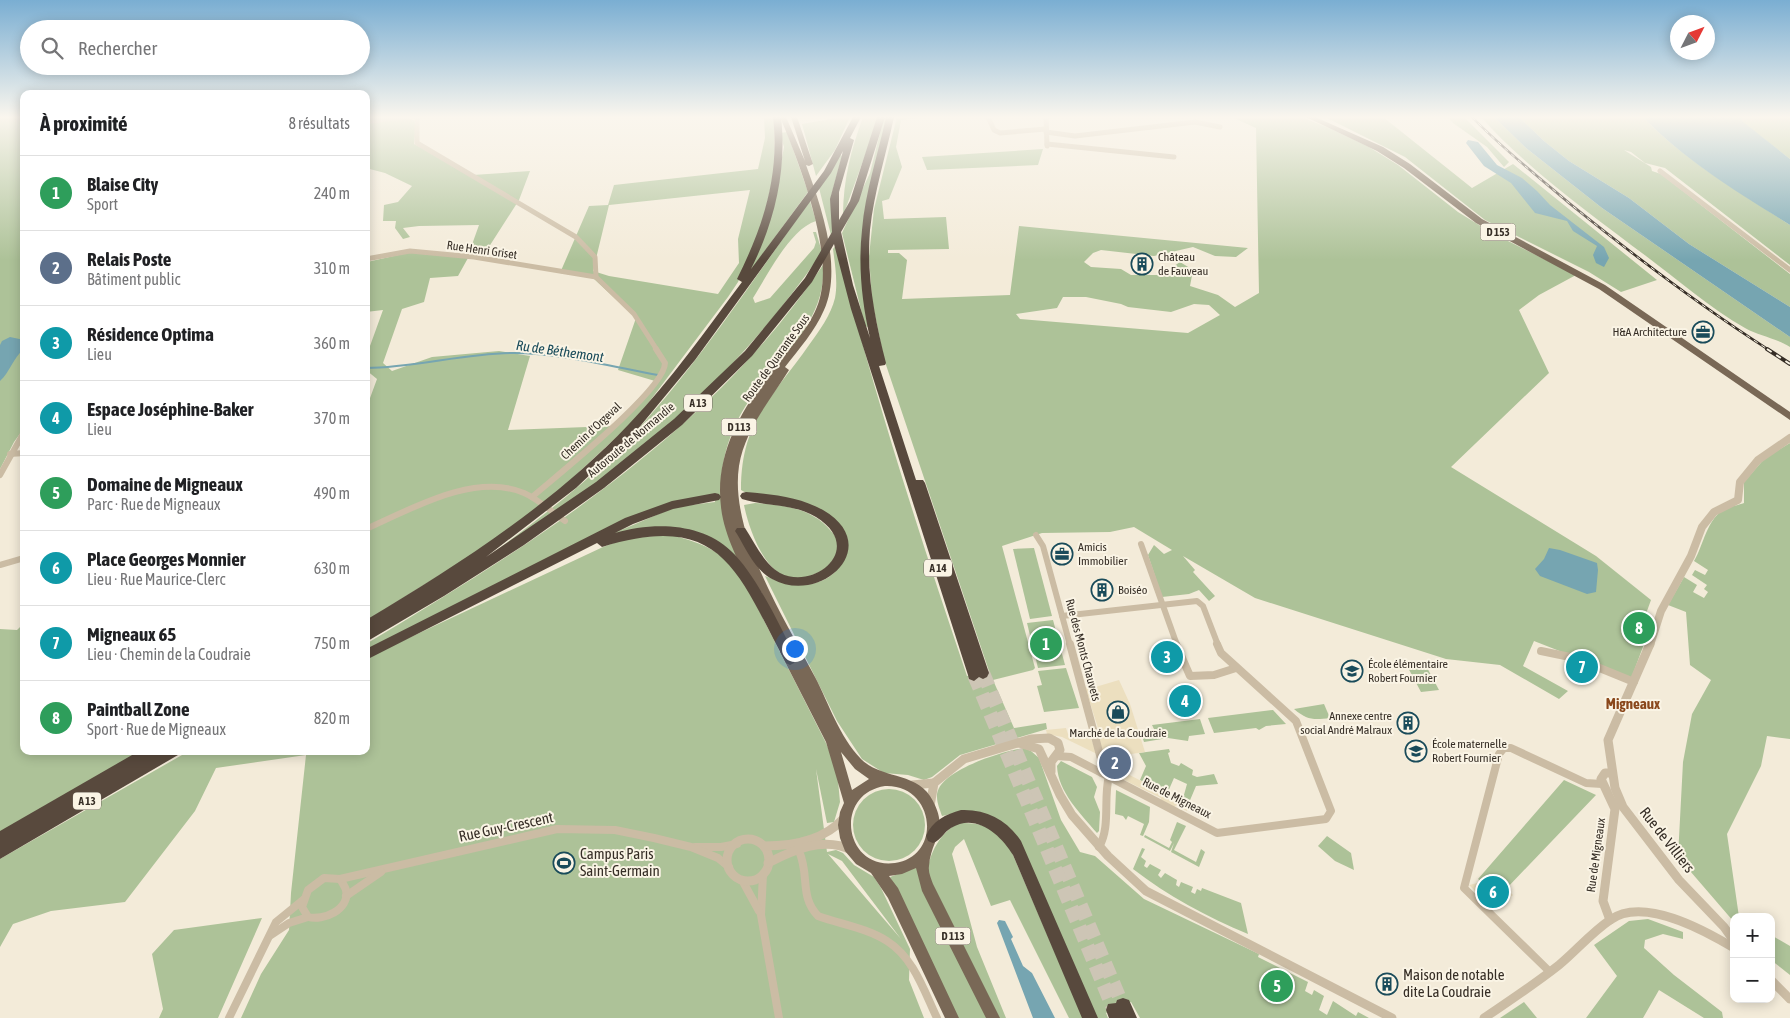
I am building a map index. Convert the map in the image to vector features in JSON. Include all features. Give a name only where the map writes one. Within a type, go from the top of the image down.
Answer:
[{"type":"highway","points":[[730,304],[748,269],[768,211],[777,165]]},
{"type":"highway","name":"Autoroute de Normandie","points":[[370,625],[474,560],[546,507],[594,466],[645,414],[676,377],[831,165]]},
{"type":"highway","name":"A 14","points":[[843,165],[834,199],[836,228],[861,326],[897,427],[978,674]]},
{"type":"highway","name":"Autoroute de Normandie","points":[[370,635],[561,518],[624,467],[703,398],[769,329],[824,256],[849,211],[869,165]]},
{"type":"highway","name":"A 14","points":[[878,165],[869,212],[865,269],[873,332],[897,427]]},
{"type":"highway","points":[[741,531],[768,570],[777,577],[795,582],[811,581],[824,575],[835,566],[842,554],[842,543],[838,530],[816,513],[780,501],[746,496]]},
{"type":"highway","points":[[370,653],[629,522],[672,505],[715,497]]},
{"type":"highway","points":[[543,567],[627,534],[655,530],[679,532],[702,538],[724,552],[740,568],[790,659]]},
{"type":"highway","name":"A 13","points":[[0,839],[145,755]]},
{"type":"highway","name":"A 13","points":[[0,852],[166,755]]},
{"type":"highway","points":[[933,836],[940,826],[948,820],[968,817],[990,822],[1011,839],[1018,850],[1090,1018]]},
{"type":"main road","name":"D 113","points":[[805,165],[810,175]]},
{"type":"main road","name":"Route de Quarante Sous","points":[[806,165],[833,267],[830,299],[820,323],[747,426],[737,454],[733,482],[734,502],[741,531],[758,571],[836,730],[858,764],[876,776],[908,785],[919,791],[930,806]]},
{"type":"main road","points":[[808,165],[810,175]]},
{"type":"main road","name":"D 153","points":[[1402,165],[1479,221],[1591,280],[1790,416]]},
{"type":"main road","name":"Route de Quarante Sous","points":[[818,209],[828,271],[823,303],[807,332],[752,401],[739,425],[729,453],[725,484],[726,509],[736,542],[790,659],[832,741],[848,809],[846,835],[853,851]]},
{"type":"main road","name":"Route de Quarante Sous","points":[[848,809],[867,786],[891,781]]},
{"type":"main road","points":[[853,851],[864,862],[876,868],[890,870],[915,862],[925,852],[933,836],[935,823],[930,806]]},
{"type":"main road","name":"D 113","points":[[925,852],[922,868],[927,886],[993,1018]]},
{"type":"main road","name":"D 113","points":[[876,868],[890,887],[952,1018]]},
{"type":"street","points":[[453,165],[576,237],[594,257],[596,277]]},
{"type":"street","points":[[1660,171],[1790,270]]},
{"type":"street","name":"Rue Henri Griset","points":[[370,258],[410,251],[474,257],[596,277]]},
{"type":"street","name":"Chemin d'Orgeval","points":[[532,497],[617,424],[661,376],[665,368],[662,356],[634,314],[596,277]]},
{"type":"street","points":[[0,475],[20,438]]},
{"type":"street","points":[[1550,972],[1464,888],[1499,754],[1504,748],[1511,748],[1586,783],[1602,784],[1602,775],[1612,773],[1608,740],[1644,662],[1655,625],[1675,582],[1691,556],[1702,527],[1714,512],[1738,500],[1740,482],[1758,460],[1790,438]]},
{"type":"street","points":[[10,454],[20,453]]},
{"type":"street","points":[[370,527],[431,500],[454,492],[502,486],[517,489],[532,497],[561,518]]},
{"type":"street","name":"Rue des Monts Chauvets","points":[[1036,535],[1043,546],[1102,759],[1105,775],[1104,838],[1099,847]]},
{"type":"street","points":[[1141,544],[1186,671],[1190,676],[1227,673],[1236,668]]},
{"type":"street","points":[[0,565],[20,559]]},
{"type":"street","name":"Rue de Migneaux","points":[[1019,743],[1041,752],[1057,753],[1071,757],[1217,833],[1329,817],[1330,807],[1296,722],[1221,654],[1203,606],[1200,603],[1162,605],[1062,616]]},
{"type":"street","points":[[1541,650],[1575,658],[1634,682]]},
{"type":"street","points":[[908,785],[922,786],[934,783],[964,759],[1019,743],[1044,738]]},
{"type":"street","points":[[1044,738],[1039,743],[1041,752],[1068,809],[1099,847],[1133,879],[1156,897],[1392,1018]]},
{"type":"street","name":"Rue de Migneaux","points":[[1044,738],[1055,740],[1057,753]]},
{"type":"street","points":[[1051,774],[1051,762],[1057,753]]},
{"type":"street","name":"Rue de Villiers","points":[[1612,773],[1618,798],[1628,816],[1679,880],[1712,917],[1724,927],[1724,940]]},
{"type":"street","points":[[930,806],[934,783]]},
{"type":"street","name":"Rue de Migneaux","points":[[1602,784],[1610,796],[1615,809],[1603,901],[1610,920]]},
{"type":"street","points":[[761,915],[752,895],[742,880],[733,875],[729,867],[729,856],[737,844],[750,840],[764,846],[784,846],[826,834],[836,828],[848,809]]},
{"type":"street","name":"Rue Guy-Crescent","points":[[229,1018],[280,918],[303,900],[308,890],[317,882],[331,877],[340,879],[557,829],[615,830],[692,847],[718,858],[729,867]]},
{"type":"street","points":[[768,863],[798,851],[829,843],[841,845],[853,851]]},
{"type":"street","name":"Rue Guy-Crescent","points":[[692,847],[721,847],[737,844]]},
{"type":"street","points":[[764,846],[769,856],[763,874],[761,915],[779,1018]]},
{"type":"street","points":[[798,851],[806,868],[805,892],[810,909],[818,916],[878,937],[895,948],[914,969],[937,1018]]},
{"type":"street","name":"Rue Guy-Crescent","points":[[271,935],[289,923],[308,917],[314,920],[328,917],[340,908],[346,896],[387,869]]},
{"type":"street","points":[[742,880],[751,880],[763,874]]},
{"type":"street","points":[[340,879],[346,886],[346,896]]},
{"type":"street","points":[[303,900],[302,907],[308,917]]},
{"type":"street","points":[[1484,1018],[1550,972],[1610,920],[1630,912],[1644,912],[1668,919],[1724,940]]},
{"type":"street","points":[[1712,917],[1724,940]]},
{"type":"street","points":[[1775,984],[1790,999]]},
{"type":"green space","points":[[0,165],[20,165],[20,434],[0,469]]},
{"type":"green space","points":[[370,165],[453,165],[473,175],[530,171],[519,200],[485,253],[469,253],[479,225],[403,228],[410,237],[403,239],[395,228],[396,221],[383,221],[384,205],[398,202],[412,186],[385,173],[370,169]]},
{"type":"green space","points":[[759,165],[775,165],[765,212],[753,251],[738,282],[637,418],[564,486],[525,517],[472,555],[370,619],[370,398],[377,379],[370,373],[370,346],[383,310],[370,312],[370,261],[416,251],[468,258],[458,276],[430,278],[424,302],[402,309],[383,363],[392,371],[432,357],[499,351],[530,356],[508,430],[613,426],[655,381],[618,370],[636,318],[593,278],[560,273],[589,206],[608,205],[614,185],[758,169]],"holes":[[[750,190],[738,239],[739,263],[718,294],[609,276],[593,271],[609,205]]]},
{"type":"green space","points":[[781,165],[798,165],[808,192],[748,274],[777,185]]},
{"type":"green space","points":[[813,165],[824,165],[816,176]]},
{"type":"green space","points":[[834,165],[840,165],[831,196],[834,231],[831,235],[819,188]]},
{"type":"green space","points":[[848,165],[862,165],[843,216],[844,190]]},
{"type":"green space","points":[[872,165],[876,165],[868,201],[868,327],[865,326],[842,233]]},
{"type":"green space","points":[[885,165],[901,165],[902,167],[889,199],[882,201],[884,219],[946,217],[949,249],[888,250],[888,253],[899,253],[907,260],[902,299],[1010,295],[1019,226],[1248,248],[1236,257],[1215,256],[1193,247],[1154,256],[1101,250],[1093,253],[1084,262],[1091,267],[1121,269],[1131,275],[1161,275],[1180,262],[1193,270],[1190,286],[1218,295],[1235,307],[1259,293],[1257,165],[1397,165],[1458,212],[1492,233],[1576,275],[1539,295],[1519,310],[1549,373],[1451,467],[1596,556],[1651,600],[1643,622],[1645,624],[1642,632],[1647,636],[1631,679],[1534,641],[1523,666],[1568,691],[1559,699],[1500,665],[1446,659],[1255,598],[1183,556],[1195,570],[1193,572],[1215,596],[1209,601],[1199,590],[1189,594],[1162,597],[1148,555],[1154,545],[1164,554],[1172,550],[1134,527],[1110,532],[1042,533],[1002,546],[1035,668],[993,680],[1014,728],[1046,723],[1047,729],[960,755],[932,777],[924,780],[908,775],[884,773],[862,759],[837,721],[765,576],[790,583],[802,584],[824,580],[833,574],[841,564],[846,551],[826,514],[748,494],[741,490],[742,466],[746,446],[761,412],[828,317],[835,298],[836,274],[833,249],[836,245],[865,354],[897,462],[967,676],[989,671],[884,359],[872,300],[869,256],[874,209]],"holes":[[[1063,297],[1086,297],[1128,307],[1171,312],[1194,304],[1209,305],[1220,315],[1188,333],[1020,319],[1016,314],[1057,308]]]},
{"type":"green space","points":[[925,165],[1038,165],[1038,165],[927,170]]},
{"type":"green space","points":[[1415,165],[1443,165],[1472,188],[1514,165],[1657,280],[1621,292],[1589,272],[1485,220]]},
{"type":"green space","points":[[1530,165],[1547,165],[1602,208],[1790,337],[1790,347],[1745,328],[1707,303],[1582,208]]},
{"type":"green space","points":[[1575,165],[1647,165],[1651,167],[1652,171],[1661,174],[1790,274],[1790,307],[1689,244],[1629,198]]},
{"type":"green space","points":[[1651,165],[1699,165],[1790,225],[1790,265],[1665,168]]},
{"type":"green space","points":[[810,201],[816,221],[797,233],[788,243],[753,298],[755,303],[770,298],[814,248],[816,242],[813,232],[816,232],[822,252],[771,320],[716,380],[656,436],[591,489],[557,514],[453,582],[537,520],[616,452],[669,394],[718,331]]},
{"type":"green space","points":[[823,265],[822,284],[818,302],[810,319],[789,351],[764,380],[745,407],[738,419],[724,457],[721,485],[722,506],[742,564],[697,534],[612,534],[675,507],[715,502],[715,495],[676,502],[370,650],[370,642],[556,524],[616,479],[674,432],[728,381],[778,325]]},
{"type":"green space","points":[[1790,443],[1790,739],[1767,736],[1761,766],[1727,834],[1738,913],[1730,913],[1730,917],[1678,857],[1683,762],[1692,714],[1711,680],[1690,665],[1686,612],[1668,605],[1684,577],[1697,585],[1693,592],[1704,598],[1708,592],[1704,589],[1707,585],[1692,575],[1695,570],[1705,575],[1708,570],[1694,561],[1711,523],[1716,517],[1729,507],[1744,503],[1744,482],[1765,458]]},
{"type":"green space","points":[[755,503],[797,509],[815,517],[832,533],[838,543],[837,552],[833,560],[820,571],[804,578],[788,578],[778,572],[761,552],[750,528],[744,505]]},
{"type":"green space","name":"Campus Paris Saint-Germain","points":[[672,535],[694,542],[717,553],[741,575],[826,743],[837,770],[840,802],[834,822],[827,823],[816,769],[827,852],[836,850],[843,853],[854,865],[874,877],[881,888],[910,949],[909,980],[924,1018],[241,1018],[261,974],[289,930],[291,893],[306,755],[370,755],[370,656],[603,547],[627,538]],"holes":[[[828,854],[842,861],[901,939]]]},
{"type":"green space","points":[[1034,548],[1052,616],[1030,619],[1013,549]]},
{"type":"green space","points":[[1053,620],[1065,665],[1038,668],[1027,623]]},
{"type":"green space","points":[[20,627],[20,755],[134,755],[0,832],[0,629],[17,630]]},
{"type":"green space","points":[[1424,662],[1439,690],[1421,692],[1406,664]]},
{"type":"green space","points":[[1066,668],[1079,708],[1044,712],[1037,686],[1042,685],[1038,671]]},
{"type":"green space","points":[[1324,704],[1330,718],[1310,718],[1294,709]]},
{"type":"green space","points":[[1273,710],[1286,724],[1266,726],[1259,730],[1256,728],[1214,733],[1208,718]]},
{"type":"green space","points":[[1200,719],[1205,734],[1189,736],[1188,741],[1168,738],[1144,742],[1142,736],[1155,731],[1152,725]]},
{"type":"green space","points":[[1024,748],[1039,758],[1061,820],[1080,852],[1095,856],[1144,899],[1259,954],[1258,957],[1308,982],[1305,991],[1312,995],[1314,990],[1324,996],[1319,1010],[1327,1015],[1333,1001],[1356,1016],[1358,1012],[1369,1018],[1140,1018],[1131,1002],[1106,1013],[1108,1018],[1094,1018],[1021,847],[965,811],[942,816],[938,804],[939,788],[958,771],[987,758]]},
{"type":"green space","points":[[1169,749],[1170,752],[1168,753],[1171,763],[1179,766],[1181,763],[1193,770],[1192,775],[1197,777],[1214,774],[1218,784],[1196,786],[1188,805],[1182,802],[1187,784],[1174,778],[1167,794],[1140,780],[1146,766],[1139,753]]},
{"type":"green space","name":"Campus Paris Saint-Germain","points":[[182,755],[306,755],[216,768],[195,811],[125,902],[51,911],[13,924],[0,947],[0,859]]},
{"type":"green space","points":[[1061,761],[1092,777],[1097,787],[1094,797],[1100,812],[1099,831],[1097,833],[1071,802],[1061,785],[1057,766]]},
{"type":"green space","points":[[1564,780],[1596,795],[1506,889],[1490,874],[1482,882],[1478,879]]},
{"type":"green space","points":[[896,789],[915,799],[923,811],[925,825],[923,839],[915,851],[903,859],[882,861],[863,851],[855,839],[853,818],[863,799],[875,791]]},
{"type":"green space","points":[[1116,790],[1150,807],[1149,822],[1143,836],[1140,835],[1144,824],[1128,816],[1126,820],[1123,816],[1115,814]]},
{"type":"green space","points":[[1177,822],[1186,826],[1174,850],[1196,862],[1201,849],[1205,852],[1199,867],[1171,852],[1174,843],[1170,851],[1144,837],[1145,835],[1169,848]]},
{"type":"green space","points":[[959,823],[977,824],[988,828],[1010,848],[1083,1018],[1069,1018],[1010,900],[991,906],[964,839],[955,847],[952,854],[977,947],[1006,1018],[999,1018],[927,874],[930,859],[937,844],[946,832]]},
{"type":"green space","points":[[1327,836],[1351,853],[1354,870],[1335,861],[1318,846]]},
{"type":"green space","points":[[1142,848],[1145,849],[1141,857],[1146,861],[1144,866],[1147,868],[1150,864],[1161,870],[1158,875],[1161,878],[1165,873],[1177,880],[1176,885],[1179,887],[1181,882],[1193,887],[1191,892],[1195,894],[1197,889],[1201,891],[1202,888],[1241,903],[1248,934],[1188,905],[1133,869]]},
{"type":"green space","points":[[917,867],[988,1018],[957,1018],[890,877]]},
{"type":"green space","points":[[262,918],[218,1018],[159,1018],[163,1009],[152,954],[174,930]]},
{"type":"green space","points":[[1648,919],[1683,932],[1683,939],[1663,934],[1645,940],[1644,948],[1674,975],[1722,1012],[1723,1018],[1704,1018],[1659,990],[1643,1018],[1586,1018],[1617,976],[1594,945],[1629,921]]},
{"type":"green space","points":[[1775,937],[1790,946],[1790,975],[1775,963]]},
{"type":"green space","points":[[1524,1002],[1537,1018],[1500,1018]]},
{"type":"shaded area","points":[[1119,680],[1130,704],[1145,752],[1111,757],[1114,767],[1188,805],[1187,811],[1176,805],[1175,807],[1114,775],[1107,766],[1097,732],[1099,731],[1085,687],[1092,688]]},
{"type":"shaded area","points":[[1066,728],[1068,734],[1088,731],[1097,754],[1062,737],[1047,734],[1046,730]]},
{"type":"shaded area","points":[[1490,874],[1513,895],[1495,910],[1469,885],[1482,882]]},
{"type":"water","points":[[1483,165],[1497,165],[1522,178],[1550,205],[1604,247],[1609,258],[1604,267],[1596,263],[1593,255],[1597,246],[1573,231],[1567,221],[1535,213],[1511,183]]},
{"type":"water","points":[[1547,165],[1575,165],[1629,198],[1689,244],[1790,307],[1790,337],[1602,208]]},
{"type":"water","points":[[1699,165],[1790,165],[1790,225]]},
{"type":"water","points":[[10,337],[20,339],[20,354],[0,381],[0,345],[2,341]]},
{"type":"water","points":[[1549,548],[1597,563],[1596,592],[1587,594],[1540,576],[1535,569],[1544,559]]},
{"type":"water","points":[[999,920],[1005,921],[1023,966],[1032,973],[1055,1018],[1033,1018],[997,923]]},
{"type":"waterway","name":"Ru de Béthemont","points":[[370,368],[403,366],[477,355],[514,353],[549,355],[658,375]]},
{"type":"tunnel","points":[[983,673],[1123,1006]]},
{"type":"tunnel","points":[[974,675],[1114,1010]]},
{"type":"railway","points":[[1523,165],[1617,242],[1769,350]]},
{"type":"railway","points":[[1767,349],[1790,364]]},
{"type":"place","name":"Château de Fauveau","points":[[1142,264]]},
{"type":"place","name":"H&A Architecture","points":[[1703,332]]},
{"type":"place","name":"Amicis Immobilier","points":[[1062,554]]},
{"type":"place","name":"Boiséo","points":[[1102,590]]},
{"type":"place","name":"Paintball Zone","points":[[1639,628]]},
{"type":"place","name":"Blaise City","points":[[1046,644]]},
{"type":"place","name":"Résidence Optima","points":[[1167,657]]},
{"type":"place","name":"Migneaux 65","points":[[1582,667]]},
{"type":"place","name":"École élémentaire Robert Fournier","points":[[1352,671]]},
{"type":"place","name":"Espace Joséphine-Baker","points":[[1185,701]]},
{"type":"place","name":"Marché de la Coudraie","points":[[1118,712]]},
{"type":"place","name":"Annexe centre social André Malraux","points":[[1408,723]]},
{"type":"place","name":"École maternelle Robert Fournier","points":[[1416,751]]},
{"type":"place","name":"Relais Poste","points":[[1115,763]]},
{"type":"place","name":"Campus Paris Saint-Germain","points":[[564,863]]},
{"type":"place","name":"Place Georges Monnier","points":[[1493,892]]},
{"type":"place","name":"Maison de notable dite La Coudraie","points":[[1387,984]]},
{"type":"place","name":"Domaine de Migneaux","points":[[1277,986]]},
{"type":"district","name":"Migneaux","points":[[1633,704]]}]
